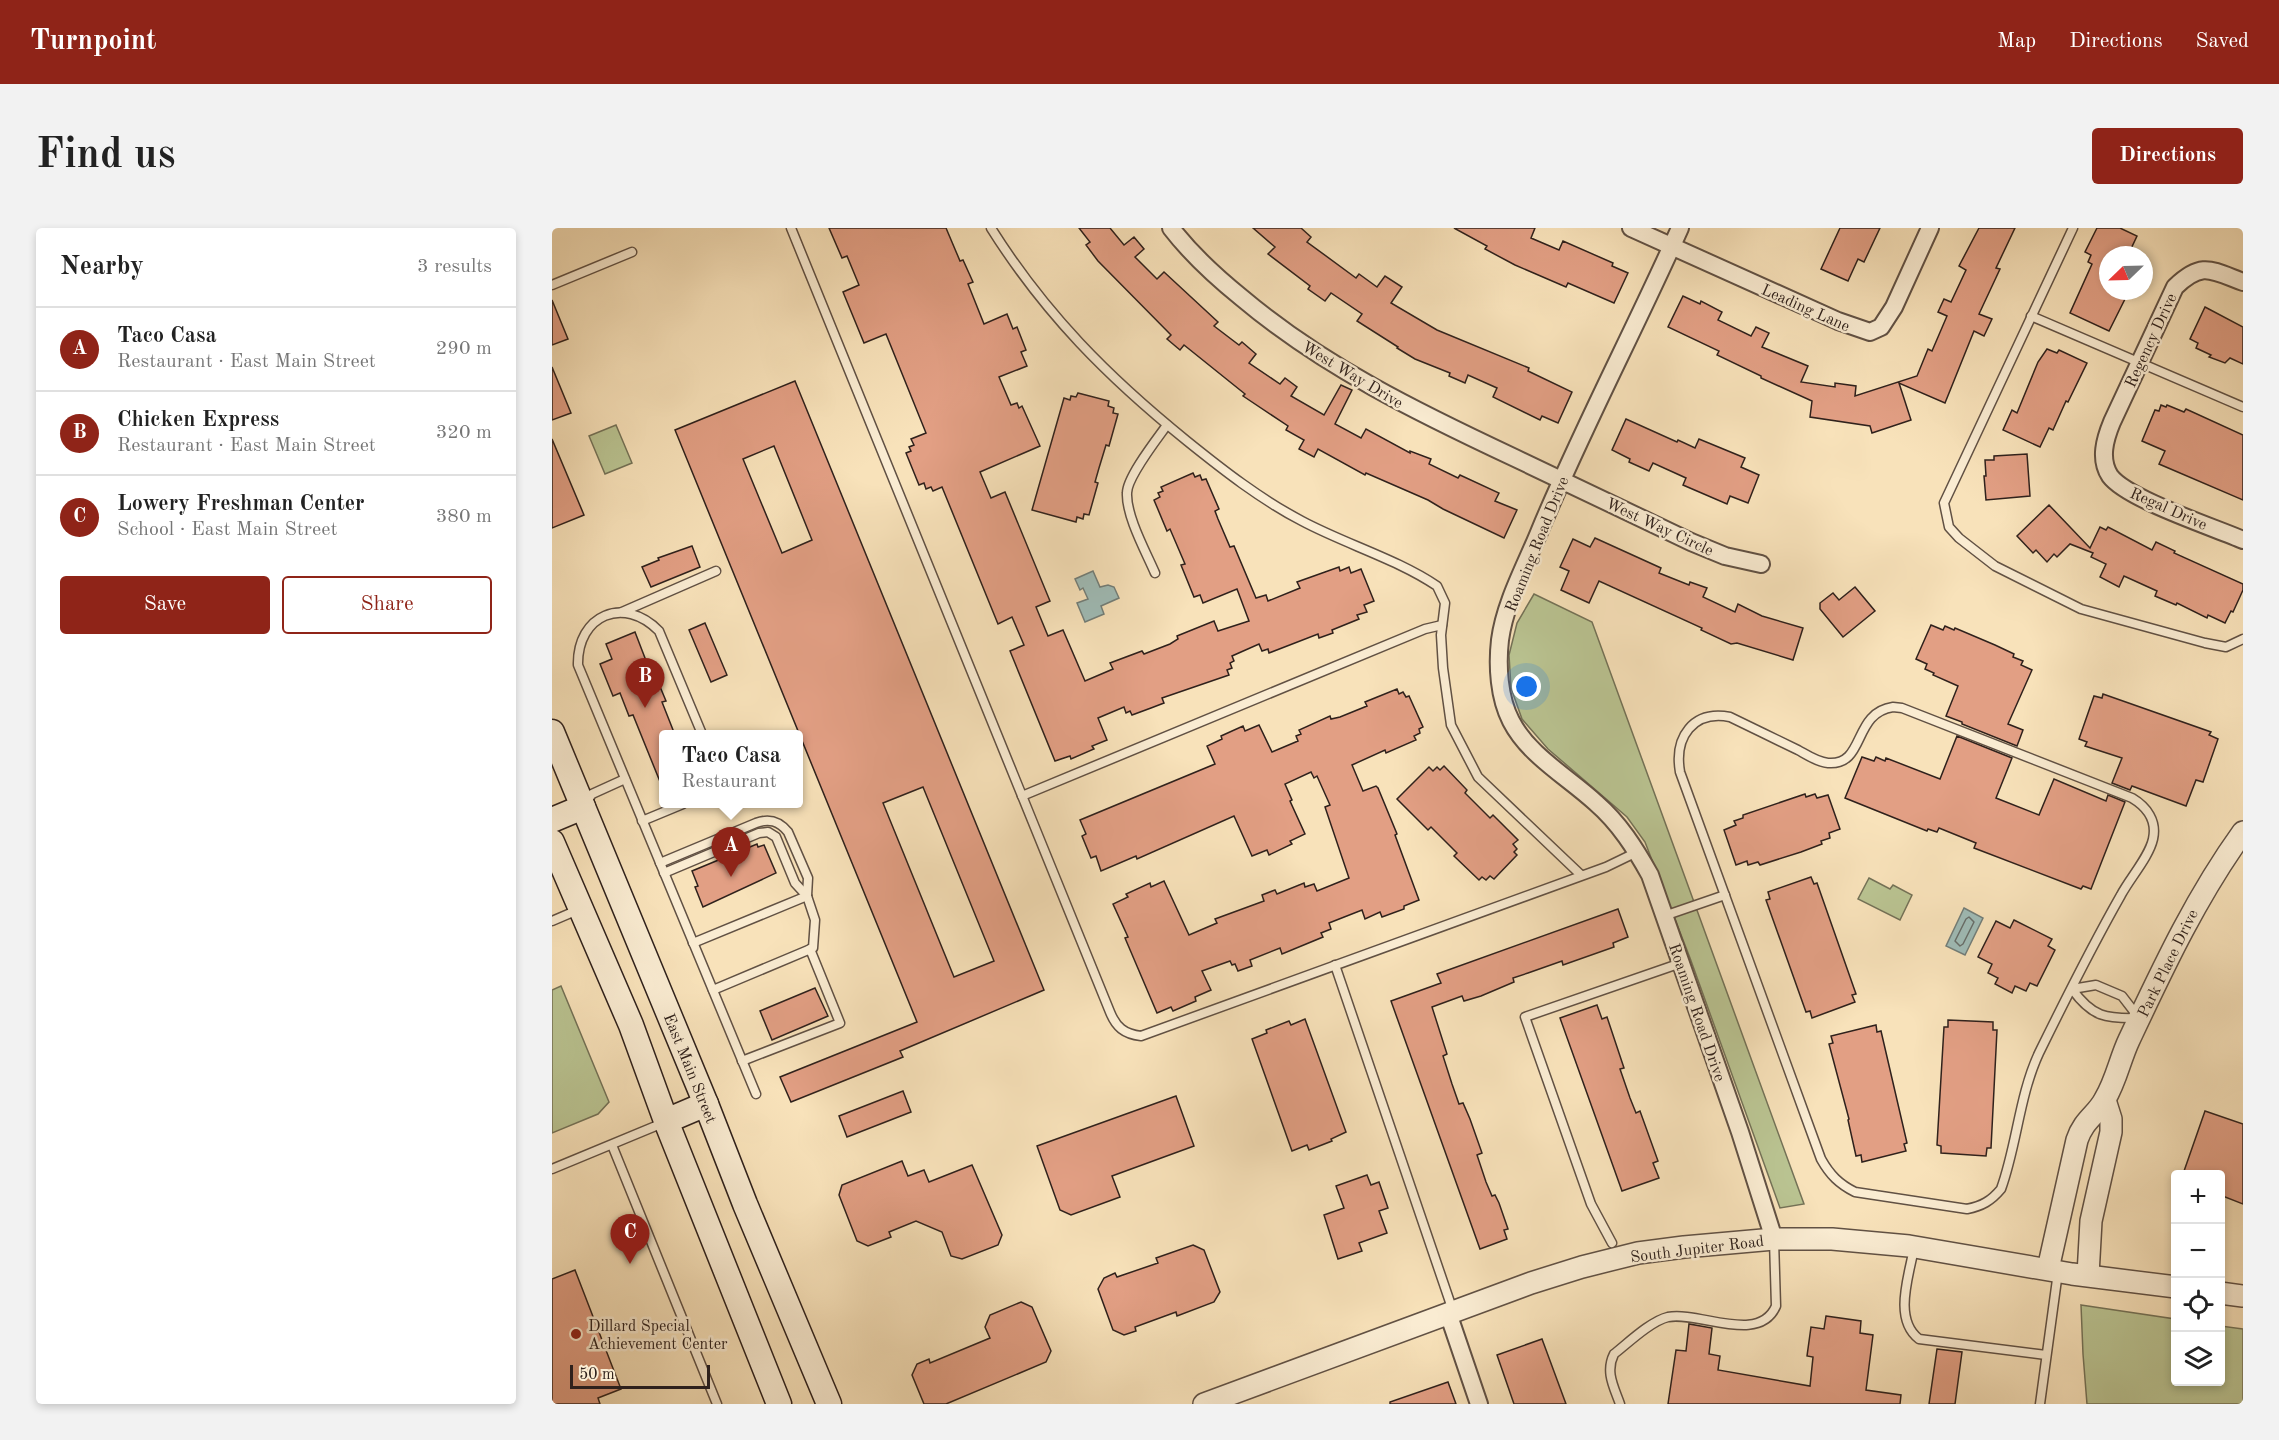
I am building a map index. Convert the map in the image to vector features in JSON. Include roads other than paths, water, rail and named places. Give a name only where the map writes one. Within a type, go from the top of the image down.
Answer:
[{"type":"main road","name":"East Main Street","points":[[552,732],[829,1404]]},
{"type":"main road","points":[[552,820],[583,807]]},
{"type":"main road","points":[[552,843],[631,1025],[776,1402]]},
{"type":"main road","points":[[666,1121],[706,1104]]},
{"type":"street","name":"West Way Drive","points":[[1171,228],[1223,282],[1304,346],[1422,415],[1561,480]]},
{"type":"street","name":"Leading Lane","points":[[1630,228],[1838,321],[1870,332],[1881,327],[1894,307],[1930,228]]},
{"type":"street","name":"Roaming Road Drive","points":[[1680,228],[1561,480],[1508,608],[1500,641],[1499,678],[1511,721],[1526,741],[1546,762],[1608,814],[1637,852],[1650,875],[1740,1131],[1774,1239]]},
{"type":"street","name":"Regency Drive","points":[[2105,464],[2105,441],[2175,287],[2187,275],[2203,270],[2243,282]]},
{"type":"street","name":"Regal Drive","points":[[2105,464],[2110,475],[2119,485],[2140,498],[2243,540]]},
{"type":"street","name":"West Way Circle","points":[[1561,480],[1700,546],[1725,556],[1761,564]]},
{"type":"street","name":"Park Place Drive","points":[[2053,1270],[2077,1140],[2082,1127],[2105,1100],[2123,1054],[2176,939],[2205,888],[2243,832]]},
{"type":"street","points":[[2088,1275],[2091,1221],[2111,1132],[2111,1119],[2105,1100]]},
{"type":"street","name":"South Jupiter Road","points":[[1204,1404],[1531,1282],[1638,1253],[1684,1247],[1774,1239],[1832,1239],[1914,1247],[2171,1286]]},
{"type":"street","points":[[2225,1294],[2243,1296]]},
{"type":"street","points":[[1451,1312],[1479,1404]]},
{"type":"lane","points":[[791,228],[1114,1022],[1121,1030],[1130,1035],[1141,1036],[1606,867],[1637,852]]},
{"type":"lane","points":[[991,228],[1035,294],[1069,333],[1167,425],[1246,487],[1302,521],[1437,586],[1445,603],[1442,625],[1443,668],[1451,726],[1478,777],[1581,875]]},
{"type":"lane","points":[[2073,228],[1944,503],[1949,527],[1959,538],[1995,566],[2081,609],[2226,647],[2243,639]]},
{"type":"lane","points":[[552,285],[632,252]]},
{"type":"lane","points":[[2031,316],[2243,407]]},
{"type":"lane","points":[[1155,573],[1130,513],[1126,492],[1143,459],[1167,425]]},
{"type":"lane","points":[[716,571],[621,612],[604,615],[592,623],[582,636],[578,650],[578,665],[756,1094]]},
{"type":"lane","points":[[621,612],[634,614],[648,621],[658,632],[700,730]]},
{"type":"lane","points":[[1022,796],[1425,629],[1442,625]]},
{"type":"lane","points":[[1893,707],[1902,708],[2132,798],[2149,812],[2153,822],[2152,843],[2101,930],[2030,1076],[2001,1190],[1992,1200],[1981,1206],[1967,1209],[1855,1192],[1841,1185],[1829,1173],[1821,1159],[1725,895],[1680,772],[1679,753],[1687,731],[1695,722],[1706,717],[1718,715],[1730,717],[1821,762],[1830,763],[1839,762],[1853,751],[1864,726],[1876,712],[1893,707]]},
{"type":"lane","points":[[583,807],[592,794],[625,779]]},
{"type":"lane","points":[[642,820],[673,808]]},
{"type":"lane","points":[[660,863],[763,820],[770,820],[777,822],[788,832],[808,879],[807,896],[815,920],[813,948],[712,990]]},
{"type":"lane","points":[[664,873],[759,833],[768,832],[776,837],[795,883],[807,896]]},
{"type":"lane","points":[[1664,916],[1725,895]]},
{"type":"lane","points":[[693,943],[807,896]]},
{"type":"lane","points":[[552,921],[580,909]]},
{"type":"lane","points":[[742,1061],[840,1023],[810,950]]},
{"type":"lane","points":[[1612,1244],[1591,1204],[1525,1017],[1681,963]]},
{"type":"lane","points":[[1335,965],[1451,1312]]},
{"type":"lane","points":[[2072,990],[2096,985],[2122,996],[2139,1018]]},
{"type":"lane","points":[[2072,990],[2085,1007],[2112,1019],[2139,1018]]},
{"type":"lane","points":[[552,1169],[666,1121]]},
{"type":"lane","points":[[612,1145],[717,1404]]},
{"type":"lane","points":[[1620,1404],[1608,1368],[1610,1361],[1614,1354],[1658,1320],[1684,1317],[1754,1326],[1772,1315],[1776,1306],[1774,1239]]},
{"type":"lane","points":[[1914,1247],[1904,1308],[1906,1323],[1912,1334],[1919,1339],[2046,1355]]},
{"type":"lane","points":[[2040,1404],[2053,1270]]},
{"type":"water","points":[[1093,571],[1100,587],[1108,585],[1114,587],[1119,598],[1101,606],[1104,614],[1085,622],[1077,603],[1088,599],[1083,588],[1080,590],[1075,579]]},
{"type":"water","points":[[1964,908],[1983,918],[1965,955],[1946,946]]},
{"type":"place","name":"Chicken Express","points":[[645,708]]},
{"type":"place","name":"Taco Casa","points":[[731,877]]},
{"type":"place","name":"Lowery Freshman Center","points":[[630,1264]]},
{"type":"place","name":"Dillard Special Achievement Center","points":[[576,1334]]}]
